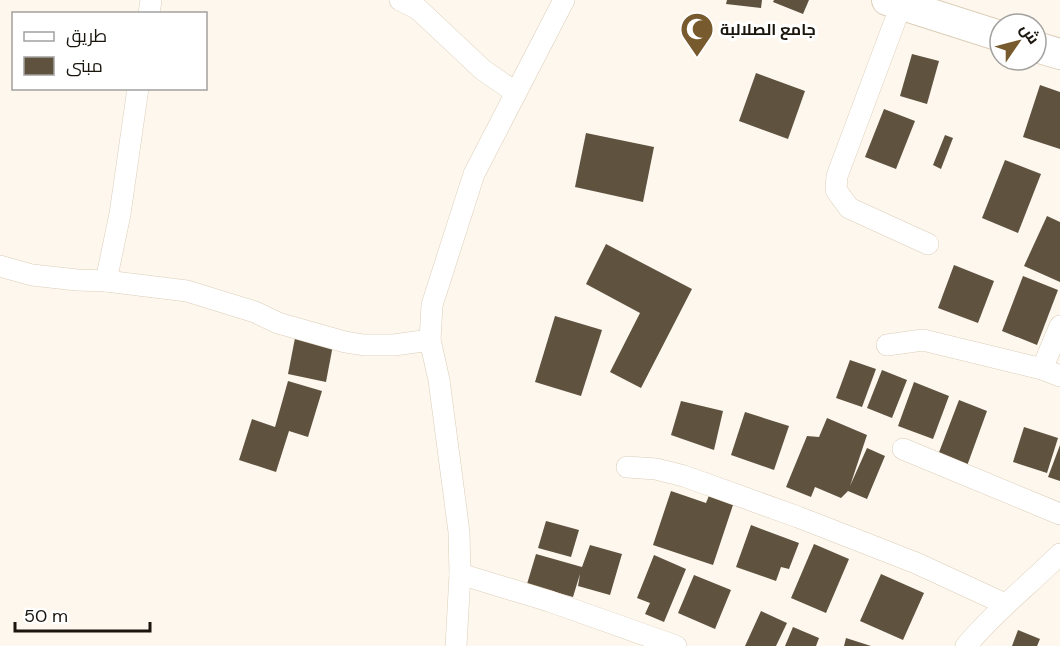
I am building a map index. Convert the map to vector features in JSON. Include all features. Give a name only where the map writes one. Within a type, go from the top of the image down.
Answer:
[{"type":"street","points":[[400,0],[418,9],[483,70],[515,92]]},
{"type":"street","points":[[456,646],[460,574],[459,532],[439,380],[430,340],[432,305],[471,184],[515,92],[564,0]]},
{"type":"street","points":[[928,244],[849,208],[836,190],[837,177],[894,2],[988,32]]},
{"type":"street","points":[[106,281],[120,214],[138,90]]},
{"type":"street","points":[[0,266],[32,275],[162,287],[207,296],[255,312],[278,323],[345,342],[364,345],[394,345],[430,340]]},
{"type":"street","points":[[887,345],[923,340],[1051,372],[1060,326]]},
{"type":"street","points":[[903,449],[1060,514]]},
{"type":"street","points":[[627,467],[656,469],[684,476],[798,517],[916,563],[1005,604]]},
{"type":"street","points":[[966,646],[1005,604],[1031,583],[1060,554]]},
{"type":"street","points":[[460,574],[676,646]]},
{"type":"building","points":[[727,0],[762,0],[761,8],[726,4]]},
{"type":"building","points":[[774,0],[809,0],[803,14],[773,2]]},
{"type":"building","points":[[912,54],[939,61],[927,104],[900,96]]},
{"type":"building","points":[[756,73],[805,91],[788,139],[739,121]]},
{"type":"building","points":[[1040,85],[1060,92],[1060,149],[1023,137]]},
{"type":"building","points":[[884,109],[915,121],[896,169],[865,157]]},
{"type":"building","points":[[586,133],[654,147],[643,202],[575,187]]},
{"type":"building","points":[[945,135],[953,138],[941,169],[933,165]]},
{"type":"building","points":[[1005,160],[1041,174],[1018,233],[982,218]]},
{"type":"building","points":[[1047,216],[1060,222],[1060,282],[1024,266]]},
{"type":"building","points":[[606,244],[692,289],[641,388],[610,372],[640,313],[586,284]]},
{"type":"building","points":[[954,265],[994,281],[978,323],[938,308]]},
{"type":"building","points":[[1023,276],[1058,290],[1037,345],[1002,331]]},
{"type":"building","points":[[555,316],[602,330],[581,396],[535,382]]},
{"type":"building","points":[[295,338],[333,345],[326,382],[288,374]]},
{"type":"building","points":[[850,360],[876,369],[862,407],[836,398]]},
{"type":"building","points":[[882,370],[907,380],[892,418],[867,408]]},
{"type":"building","points":[[288,381],[322,391],[308,437],[289,431],[276,472],[239,460],[252,419],[275,427]]},
{"type":"building","points":[[914,382],[949,396],[933,439],[898,426]]},
{"type":"building","points":[[959,400],[987,411],[967,466],[938,455]]},
{"type":"building","points":[[681,401],[723,411],[714,450],[671,435]]},
{"type":"building","points":[[745,412],[789,426],[774,470],[731,455]]},
{"type":"building","points":[[827,418],[867,435],[850,486],[867,448],[885,456],[867,499],[848,491],[841,498],[815,487],[811,497],[786,487],[807,436],[819,437]]},
{"type":"building","points":[[1024,427],[1058,438],[1047,473],[1013,462]]},
{"type":"building","points":[[1060,445],[1060,481],[1048,477]]},
{"type":"building","points":[[671,491],[706,503],[710,493],[734,502],[713,565],[653,545]]},
{"type":"building","points":[[546,521],[579,530],[571,557],[538,548]]},
{"type":"building","points":[[751,525],[799,543],[789,569],[781,567],[776,581],[736,567]]},
{"type":"building","points":[[814,544],[849,559],[826,613],[791,598]]},
{"type":"building","points":[[590,545],[622,554],[610,595],[578,586],[580,574],[573,597],[527,584],[536,554],[582,567]]},
{"type":"building","points":[[654,555],[686,569],[664,622],[645,614],[650,603],[637,598]]},
{"type":"building","points":[[881,574],[924,593],[903,640],[860,621]]},
{"type":"building","points":[[694,575],[731,590],[715,629],[678,613]]},
{"type":"building","points":[[761,611],[787,623],[776,646],[745,646]]},
{"type":"building","points":[[793,627],[819,638],[816,646],[785,646]]},
{"type":"building","points":[[1018,630],[1040,639],[1037,646],[1012,646]]},
{"type":"building","points":[[846,638],[871,646],[844,646]]},
{"type":"place","name":"جامع الصلالبة","points":[[697,58]]}]
